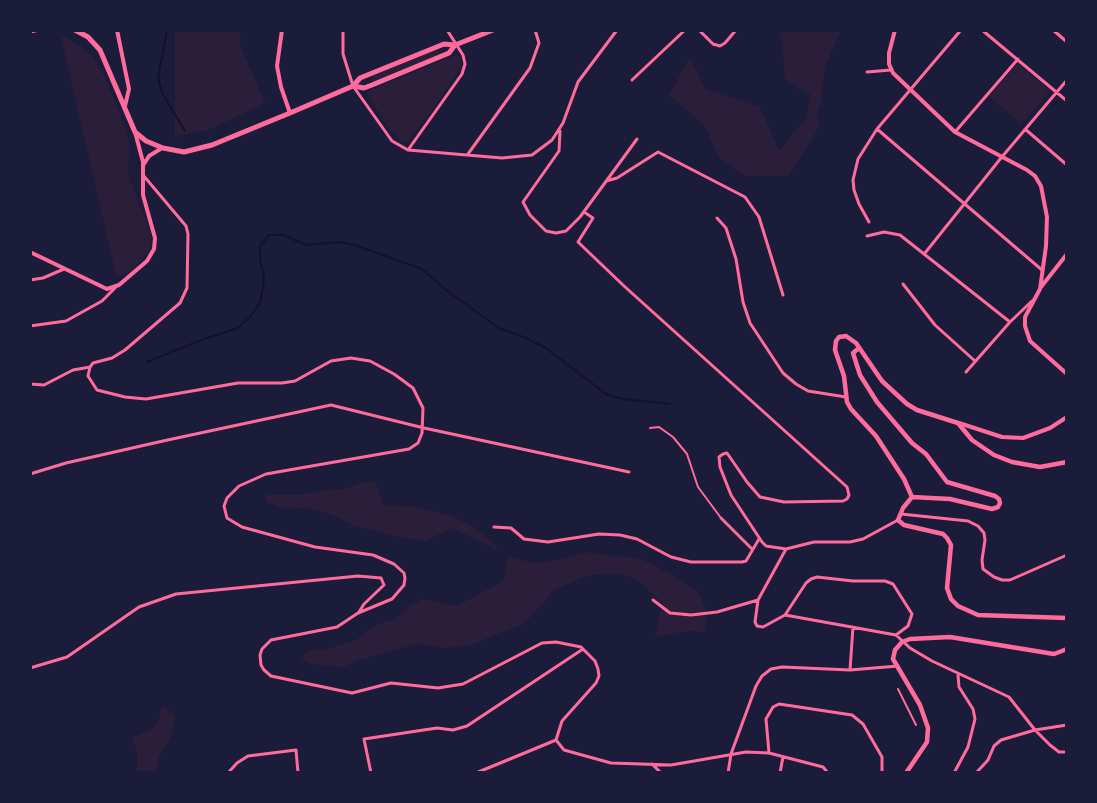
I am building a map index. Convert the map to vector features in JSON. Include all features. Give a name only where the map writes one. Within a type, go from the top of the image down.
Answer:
[{"type":"main road","points":[[30,31],[34,30]]},
{"type":"main road","points":[[79,31],[100,50],[135,132],[146,141],[178,152],[212,145],[353,86],[360,78],[403,60],[444,44],[455,45],[493,30]]},
{"type":"main road","points":[[353,86],[364,88],[372,85],[449,53],[455,45]]},
{"type":"main road","points":[[403,60],[407,70]]},
{"type":"main road","points":[[912,497],[892,459],[876,436],[851,409],[846,398],[844,376],[835,350],[839,337],[850,338],[882,381],[898,397],[917,410],[958,423],[978,445],[1003,459],[1040,467],[1067,462]]},
{"type":"main road","points":[[859,348],[853,353],[860,375],[877,402],[912,443],[926,454],[947,482],[995,496],[1000,503],[998,507],[992,509],[950,499],[912,497]]},
{"type":"main road","points":[[912,497],[899,517],[904,525],[943,534],[947,538],[951,545],[947,588],[951,599],[967,612],[978,615],[1067,618]]},
{"type":"main road","points":[[906,773],[927,742],[928,728],[920,705],[893,658],[895,650],[902,642],[910,639],[950,637],[1054,654],[1067,650]]},
{"type":"street","points":[[117,30],[129,89],[125,106]]},
{"type":"street","points":[[282,30],[277,66],[290,113]]},
{"type":"street","points":[[343,30],[344,54],[353,86],[390,138],[408,150],[502,158],[532,155],[560,131]]},
{"type":"street","points":[[408,150],[462,74],[465,64],[463,56],[447,30]]},
{"type":"street","points":[[468,154],[530,68],[538,43],[535,30]]},
{"type":"street","points":[[617,30],[578,82],[560,131],[559,151],[523,202],[531,215],[546,231],[556,233],[566,231],[584,212],[637,139]]},
{"type":"street","points":[[632,80],[685,30]]},
{"type":"street","points":[[699,30],[712,44],[720,46],[736,30]]},
{"type":"street","points":[[895,30],[889,53],[889,64],[891,70],[910,91],[955,132],[1031,173],[1041,186],[1048,227],[1040,289]]},
{"type":"street","points":[[869,222],[859,204],[853,180],[858,159],[877,129],[962,30]]},
{"type":"street","points":[[982,30],[1067,101]]},
{"type":"street","points":[[1053,30],[1067,42]]},
{"type":"street","points":[[955,132],[1017,59]]},
{"type":"street","points":[[867,72],[891,70]]},
{"type":"street","points":[[925,253],[1000,158],[1067,80]]},
{"type":"street","points":[[877,129],[1042,270]]},
{"type":"street","points":[[1025,129],[1067,165]]},
{"type":"street","points":[[30,326],[66,321],[102,301],[152,255],[154,232],[143,195],[143,168],[140,146],[135,132]]},
{"type":"street","points":[[143,168],[145,160],[163,148]]},
{"type":"street","points":[[606,181],[617,178],[658,152],[745,197],[759,217],[783,295]]},
{"type":"street","points":[[143,175],[186,226],[188,234],[187,288],[180,303],[125,350],[112,358],[93,363],[88,376],[97,390],[125,397],[146,399],[238,383],[282,383],[295,381],[331,361],[351,358],[364,359],[385,368],[412,388],[423,408],[424,428],[418,443],[409,449],[266,474],[238,486],[225,501],[224,510],[227,518],[242,527],[315,547],[373,555],[399,567],[405,578],[404,585],[392,599],[358,613],[337,627],[272,640],[262,649],[261,665],[271,676],[352,693],[390,682],[438,688],[463,684],[547,641],[583,649],[595,661],[599,676],[596,683],[562,721],[556,740]]},
{"type":"street","points":[[584,212],[593,218],[578,242],[847,487],[849,495],[843,501],[784,502],[760,497],[727,453],[719,457],[720,467],[732,495],[759,539],[766,546],[786,549],[814,542],[850,542],[863,539],[899,517],[968,521],[978,526],[986,540],[982,560],[984,569],[994,577],[1002,579],[1010,580],[1067,555]]},
{"type":"street","points":[[717,218],[726,228],[736,259],[743,302],[750,323],[777,364],[787,377],[808,391],[846,398]]},
{"type":"street","points":[[867,236],[891,232],[907,240],[1010,322]]},
{"type":"street","points":[[30,252],[106,289],[115,288]]},
{"type":"street","points":[[1067,254],[1040,289],[1025,317],[1030,342],[1067,374]]},
{"type":"street","points":[[30,280],[43,278],[64,269]]},
{"type":"street","points":[[903,284],[934,325],[975,361]]},
{"type":"street","points":[[966,372],[1010,322],[1032,301]]},
{"type":"street","points":[[30,384],[44,385],[73,370],[90,367]]},
{"type":"street","points":[[30,474],[152,444],[331,405],[424,428],[629,472]]},
{"type":"street","points":[[958,423],[1002,437],[1023,438],[1050,429],[1067,417]]},
{"type":"street","points":[[651,428],[659,427],[673,437],[687,454],[698,487],[721,518],[752,549]]},
{"type":"street","points":[[494,528],[511,528],[524,539],[548,542],[599,534],[620,535],[637,539],[681,560],[691,562],[746,561],[759,539]]},
{"type":"street","points":[[786,549],[758,600],[755,622],[757,626],[763,627],[785,615],[811,579],[885,581],[893,584],[912,614],[908,626],[896,635]]},
{"type":"street","points":[[30,668],[68,657],[139,607],[176,594],[358,576],[381,578],[384,585],[358,613]]},
{"type":"street","points":[[653,600],[670,613],[690,615],[717,612],[758,600]]},
{"type":"street","points":[[785,615],[896,635],[902,642],[932,662],[1009,697],[1035,730],[1059,752],[1067,752]]},
{"type":"street","points":[[850,670],[853,627]]},
{"type":"street","points":[[371,773],[364,739],[437,728],[460,729],[583,649]]},
{"type":"street","points":[[728,773],[732,754],[756,686],[762,676],[771,669],[782,667],[850,670],[898,666]]},
{"type":"street","points":[[954,773],[968,747],[975,719],[973,709],[959,687],[958,675]]},
{"type":"street","points":[[898,689],[916,725]]},
{"type":"street","points":[[769,753],[766,719],[773,707],[778,704],[852,715],[863,724],[882,757],[882,773]]},
{"type":"street","points":[[976,773],[988,760],[994,746],[1001,740],[1035,730],[1067,725]]},
{"type":"street","points":[[556,740],[564,750],[611,763],[671,765],[746,752],[769,753],[823,767],[828,773]]},
{"type":"street","points":[[476,773],[556,740]]},
{"type":"street","points":[[228,773],[248,756],[296,750],[298,773]]},
{"type":"street","points":[[780,773],[783,756]]},
{"type":"street","points":[[652,764],[661,773]]},
{"type":"shaded area","points":[[175,30],[242,30],[239,43],[265,103],[211,129],[175,137]]},
{"type":"shaded area","points":[[778,30],[841,30],[825,66],[821,103],[817,112],[819,127],[789,176],[745,176],[719,158],[704,125],[669,95],[690,57],[705,89],[760,107],[779,151],[807,117],[810,94],[785,81],[782,40]]},
{"type":"shaded area","points":[[61,37],[68,38],[92,56],[105,77],[127,133],[130,145],[128,174],[151,234],[151,242],[149,251],[131,271],[123,275],[116,275]]},
{"type":"shaded area","points":[[435,50],[440,51],[441,55],[374,82],[369,81],[371,77]]},
{"type":"shaded area","points":[[456,55],[461,57],[462,67],[406,143],[401,141],[388,128],[367,94],[370,90]]},
{"type":"shaded area","points":[[1018,63],[1050,91],[1021,124],[989,96]]},
{"type":"shaded area","points":[[363,482],[376,482],[383,505],[417,507],[451,516],[474,527],[497,546],[496,549],[452,528],[425,541],[391,536],[353,525],[330,514],[305,508],[283,509],[266,502],[266,495],[300,495],[349,488]]},
{"type":"shaded area","points":[[584,552],[642,559],[683,581],[699,593],[707,613],[705,632],[687,631],[655,637],[662,603],[641,583],[628,576],[602,574],[586,576],[554,590],[533,615],[521,625],[470,645],[447,648],[416,644],[359,660],[343,667],[312,664],[301,659],[308,650],[328,649],[356,640],[374,626],[397,618],[408,607],[422,599],[457,606],[503,581],[508,557],[534,563],[559,560]]},
{"type":"shaded area","points":[[162,705],[176,716],[170,738],[158,759],[157,773],[137,773],[137,752],[132,738],[153,728],[159,718]]},
{"type":"waterway","points":[[167,30],[158,78],[162,93],[185,131]]},
{"type":"waterway","points":[[147,362],[238,328],[249,318],[260,303],[263,288],[264,276],[260,246],[269,235],[284,235],[306,245],[339,242],[355,245],[422,269],[446,290],[499,328],[546,348],[606,394],[623,399],[670,404]]}]
